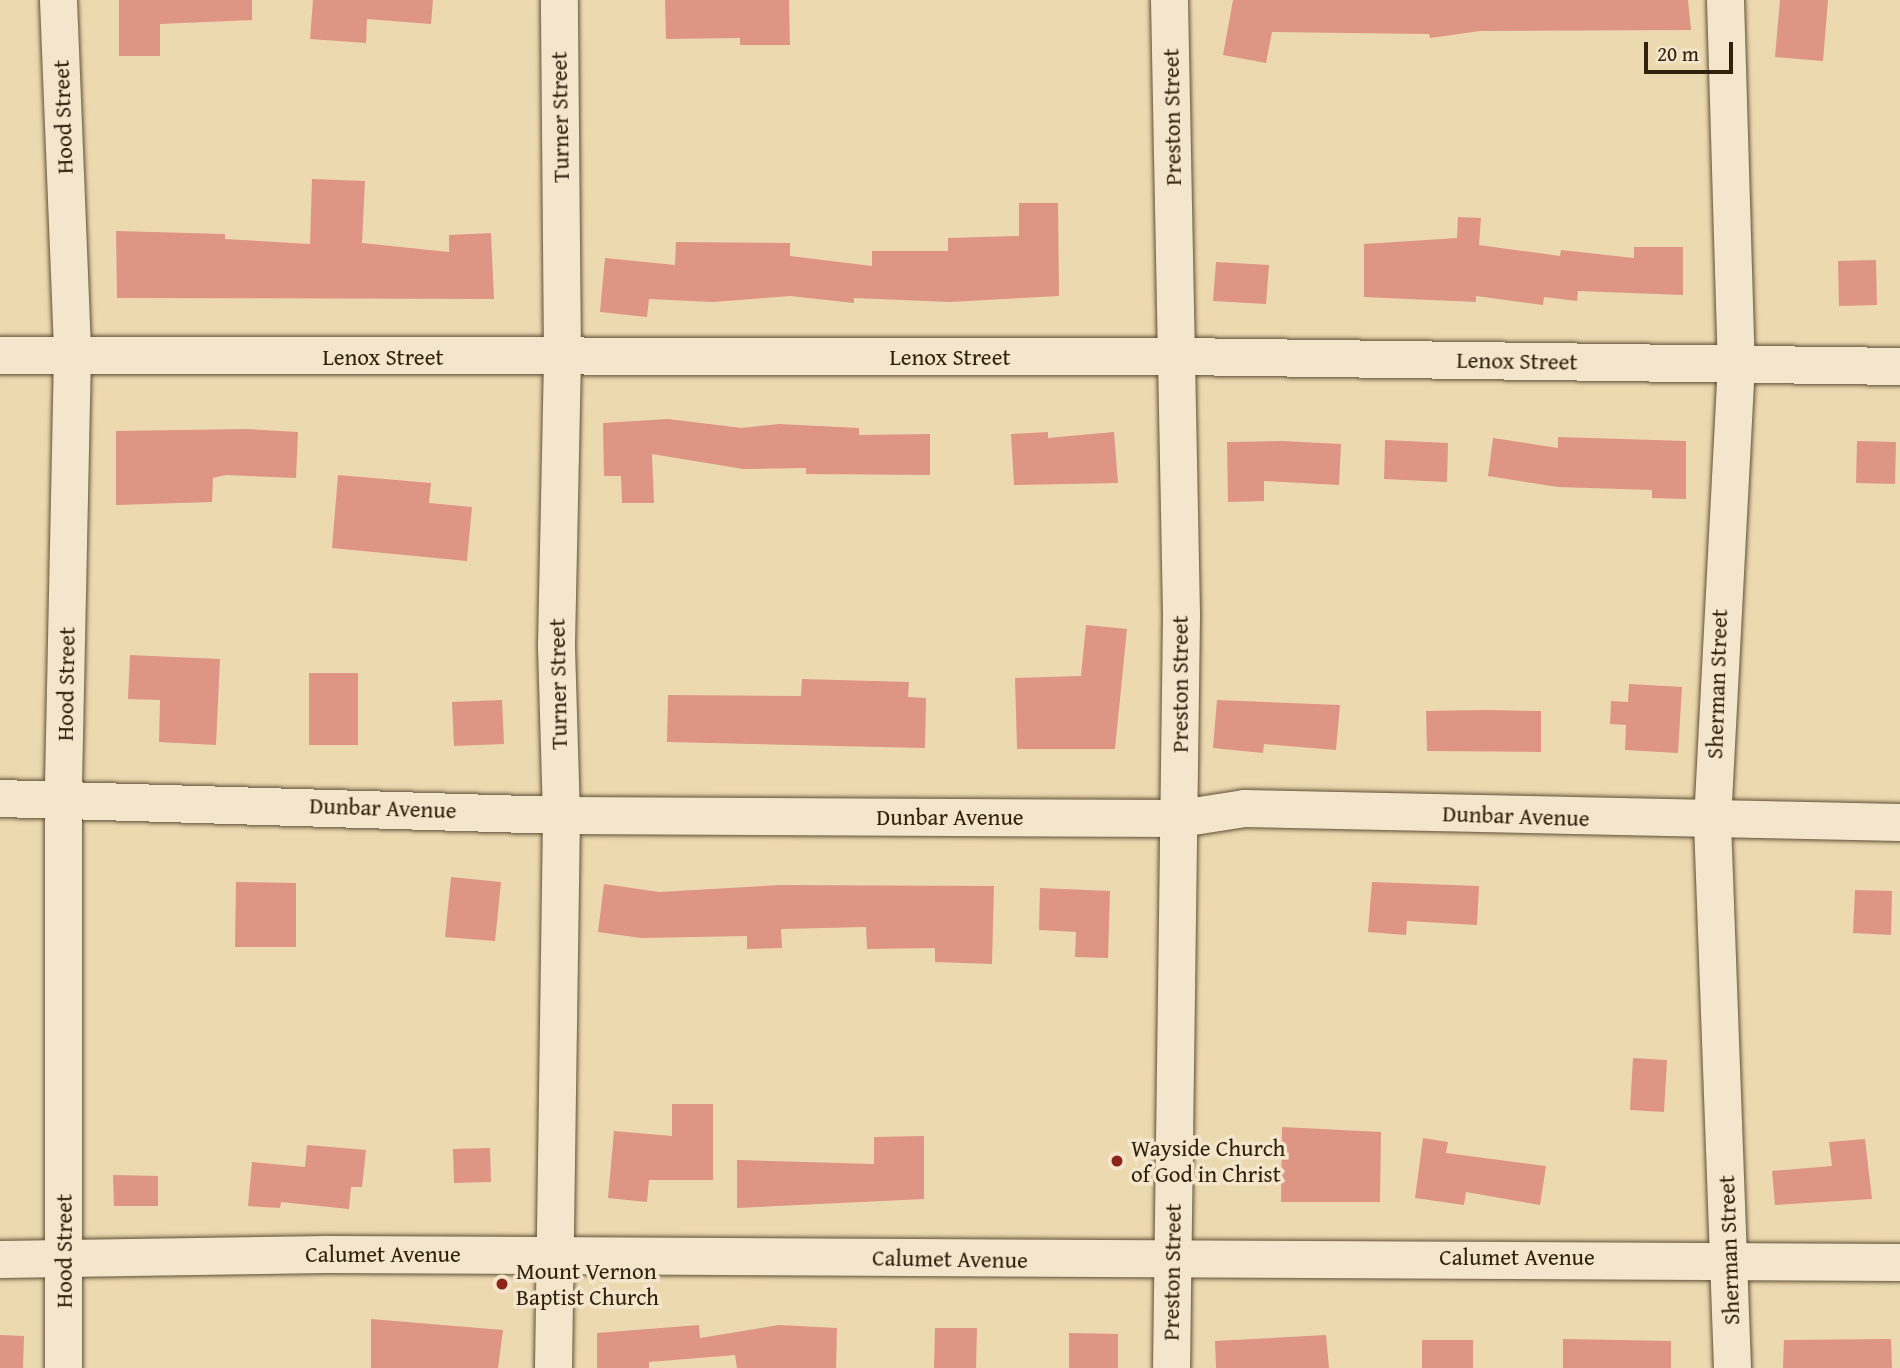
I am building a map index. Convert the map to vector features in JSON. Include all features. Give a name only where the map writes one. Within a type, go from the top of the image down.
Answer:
[{"type":"street","name":"Hood Street","points":[[58,0],[72,354],[64,797],[63,1368]]},
{"type":"street","name":"Turner Street","points":[[553,1368],[557,1255],[561,815],[556,645],[562,358],[559,0]]},
{"type":"street","name":"Preston Street","points":[[1169,0],[1177,356],[1180,818],[1171,1368]]},
{"type":"street","name":"Sherman Street","points":[[1725,0],[1736,363],[1712,821],[1731,1257],[1732,1368]]},
{"type":"street","name":"Lenox Street","points":[[0,355],[562,358],[1177,356],[1900,366]]},
{"type":"street","name":"Dunbar Avenue","points":[[0,798],[64,797],[561,815],[1180,818],[1244,808],[1712,821],[1900,822]]},
{"type":"street","name":"Calumet Avenue","points":[[0,1259],[557,1255],[1173,1261],[1731,1257],[1900,1262]]},
{"type":"building","points":[[119,0],[252,0],[252,20],[160,24],[160,56],[119,56]]},
{"type":"building","points":[[313,0],[433,0],[431,24],[367,19],[366,43],[310,39]]},
{"type":"building","points":[[665,0],[789,0],[790,45],[740,45],[740,38],[666,39]]},
{"type":"building","points":[[1233,0],[1688,0],[1691,30],[1480,31],[1430,38],[1429,34],[1272,32],[1266,63],[1223,55]]},
{"type":"building","points":[[1780,0],[1828,0],[1823,61],[1775,57]]},
{"type":"building","points":[[312,179],[365,181],[362,243],[449,252],[449,235],[491,233],[494,299],[117,298],[116,231],[225,234],[225,239],[310,244]]},
{"type":"building","points":[[1019,203],[1058,203],[1059,296],[950,302],[854,298],[854,303],[790,296],[713,302],[649,299],[647,317],[600,312],[605,258],[675,265],[676,242],[790,243],[790,256],[872,266],[872,251],[948,251],[948,238],[1019,236]]},
{"type":"building","points":[[1458,217],[1481,218],[1479,245],[1560,256],[1561,250],[1634,258],[1634,247],[1683,247],[1683,295],[1578,291],[1577,301],[1544,297],[1543,305],[1476,296],[1476,302],[1364,297],[1364,244],[1457,238]]},
{"type":"building","points":[[1876,260],[1877,305],[1839,306],[1838,261]]},
{"type":"building","points":[[1216,262],[1269,265],[1266,304],[1213,301]]},
{"type":"building","points":[[668,419],[742,428],[779,424],[859,428],[859,435],[930,434],[930,475],[806,474],[806,468],[743,469],[652,454],[654,503],[622,503],[621,476],[604,476],[603,423]]},
{"type":"building","points":[[247,429],[298,432],[296,478],[226,475],[213,478],[212,502],[116,505],[116,431]]},
{"type":"building","points":[[1048,432],[1048,438],[1114,432],[1118,483],[1014,485],[1011,434]]},
{"type":"building","points":[[1558,437],[1686,441],[1686,499],[1652,498],[1652,490],[1558,487],[1488,476],[1493,438],[1558,448]]},
{"type":"building","points":[[1385,440],[1448,443],[1447,482],[1384,479]]},
{"type":"building","points":[[1857,441],[1896,442],[1895,484],[1856,483]]},
{"type":"building","points":[[1227,442],[1341,444],[1339,485],[1264,481],[1264,501],[1228,502]]},
{"type":"building","points":[[338,475],[431,483],[429,503],[472,507],[467,561],[332,548]]},
{"type":"building","points":[[1086,625],[1127,629],[1115,749],[1017,749],[1015,678],[1081,676]]},
{"type":"building","points":[[130,655],[220,659],[216,745],[159,742],[160,700],[128,699]]},
{"type":"building","points":[[309,673],[358,673],[358,745],[309,745]]},
{"type":"building","points":[[802,679],[909,682],[908,697],[926,698],[925,748],[667,742],[668,695],[801,696]]},
{"type":"building","points":[[1629,684],[1682,687],[1678,753],[1625,750],[1626,725],[1610,724],[1611,701],[1628,702]]},
{"type":"building","points":[[502,700],[504,744],[454,746],[452,702]]},
{"type":"building","points":[[1217,700],[1340,705],[1336,750],[1264,744],[1263,753],[1213,748]]},
{"type":"building","points":[[1426,711],[1541,711],[1541,752],[1427,751]]},
{"type":"building","points":[[451,877],[501,882],[495,941],[445,937]]},
{"type":"building","points":[[236,882],[296,883],[296,947],[235,947]]},
{"type":"building","points":[[1372,882],[1479,886],[1477,925],[1407,921],[1406,935],[1368,932]]},
{"type":"building","points":[[604,884],[659,892],[779,885],[994,886],[992,964],[935,962],[935,948],[867,949],[866,927],[781,929],[782,948],[747,949],[747,936],[641,938],[598,932]]},
{"type":"building","points":[[1040,888],[1110,891],[1108,958],[1075,957],[1076,932],[1039,930]]},
{"type":"building","points":[[1855,890],[1892,891],[1891,935],[1853,933]]},
{"type":"building","points":[[1633,1058],[1667,1060],[1664,1112],[1630,1110]]},
{"type":"building","points":[[672,1104],[713,1104],[713,1180],[649,1180],[647,1202],[608,1198],[614,1131],[672,1136]]},
{"type":"building","points":[[1282,1127],[1381,1132],[1380,1202],[1281,1202]]},
{"type":"building","points":[[924,1136],[924,1199],[737,1208],[737,1160],[874,1164],[874,1137]]},
{"type":"building","points":[[1423,1138],[1448,1142],[1446,1153],[1546,1166],[1540,1205],[1466,1192],[1464,1205],[1415,1198]]},
{"type":"building","points":[[1865,1139],[1872,1199],[1775,1205],[1772,1171],[1832,1166],[1829,1142]]},
{"type":"building","points":[[307,1145],[366,1150],[362,1187],[351,1187],[349,1209],[281,1202],[280,1208],[248,1206],[252,1162],[305,1167]]},
{"type":"building","points":[[490,1148],[491,1182],[454,1183],[453,1149]]},
{"type":"building","points":[[113,1175],[158,1176],[158,1206],[114,1206]]},
{"type":"building","points":[[371,1319],[503,1330],[498,1368],[371,1368]]},
{"type":"building","points":[[699,1325],[700,1338],[779,1325],[837,1328],[836,1368],[737,1368],[735,1355],[649,1362],[649,1368],[597,1368],[597,1333]]},
{"type":"building","points":[[935,1328],[977,1328],[976,1368],[934,1368]]},
{"type":"building","points":[[1069,1333],[1118,1334],[1118,1368],[1069,1368]]},
{"type":"building","points":[[0,1335],[24,1336],[23,1368],[0,1368]]},
{"type":"building","points":[[1326,1335],[1329,1368],[1216,1368],[1215,1341]]},
{"type":"building","points":[[1563,1339],[1671,1341],[1671,1368],[1563,1368]]},
{"type":"building","points":[[1891,1339],[1892,1368],[1783,1368],[1784,1340]]},
{"type":"building","points":[[1422,1340],[1473,1340],[1473,1368],[1422,1368]]},
{"type":"place","name":"Wayside Church of God in Christ","points":[[1117,1161]]},
{"type":"place","name":"Mount Vernon Baptist Church","points":[[502,1284]]}]
